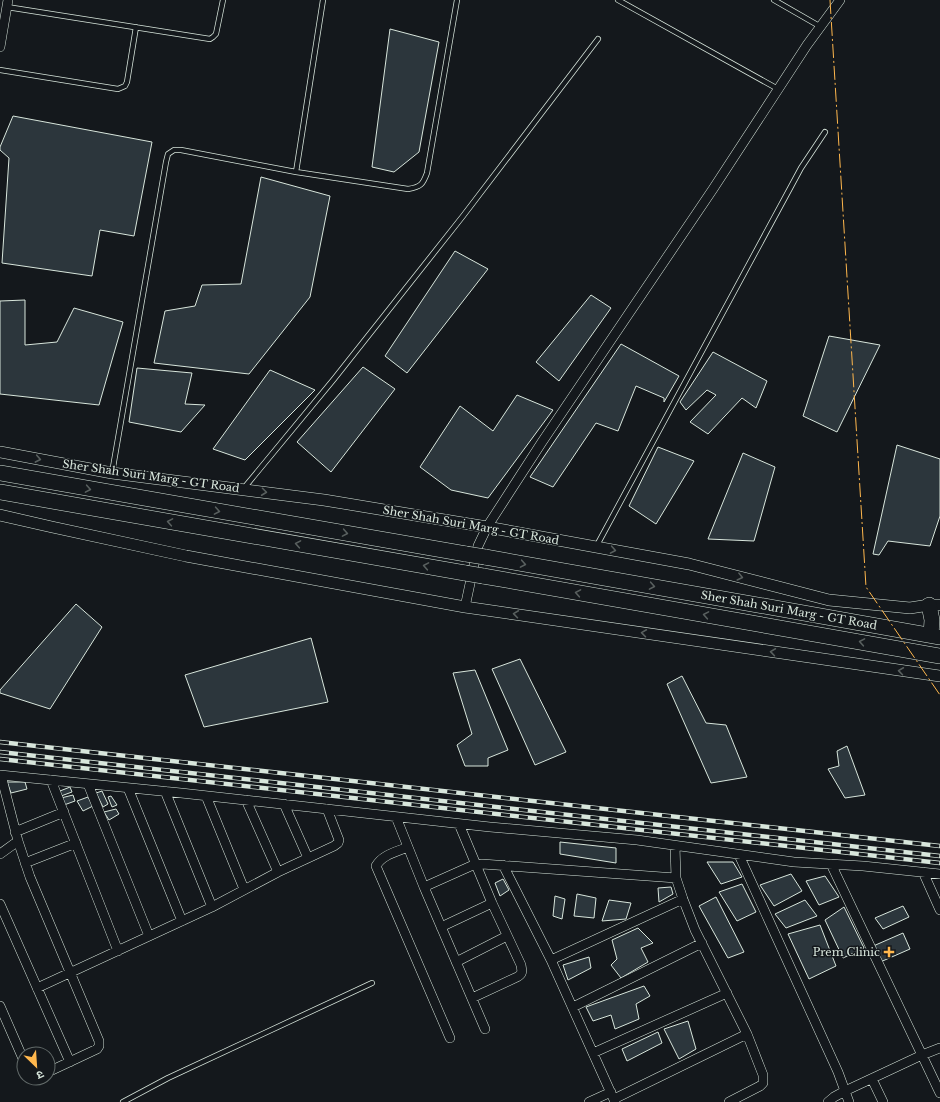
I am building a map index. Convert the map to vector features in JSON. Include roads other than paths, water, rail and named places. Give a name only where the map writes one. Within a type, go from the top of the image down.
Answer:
[{"type":"highway","name":"Sher Shah Suri Marg - GT Road","points":[[0,473],[936,636]]},
{"type":"highway","name":"Sher Shah Suri Marg - GT Road","points":[[0,492],[940,656]]},
{"type":"highway","points":[[934,605],[932,620],[936,636]]},
{"type":"street","points":[[465,607],[478,546],[488,527],[542,442],[709,195],[778,89],[840,0]]},
{"type":"street","points":[[0,47],[7,3]]},
{"type":"street","name":"Sher Shah Suri Marg - GT Road","points":[[0,452],[112,473],[324,500],[488,527],[689,564],[829,600],[910,608],[934,605]]},
{"type":"street","points":[[0,515],[186,556],[465,607],[940,676]]},
{"type":"street","points":[[56,1068],[93,1051],[99,1046],[99,1041],[30,877],[18,841],[0,775],[166,791],[460,824],[637,840],[794,862],[863,866],[940,874]]},
{"type":"street","points":[[51,780],[118,951]]},
{"type":"street","points":[[88,784],[149,936]]},
{"type":"street","points":[[128,788],[182,921]]},
{"type":"street","points":[[166,791],[212,907]]},
{"type":"street","points":[[206,796],[244,890]]},
{"type":"street","points":[[246,800],[278,872]]},
{"type":"street","points":[[284,804],[308,858]]},
{"type":"street","points":[[37,988],[212,907],[278,872],[334,846],[339,840],[327,809]]},
{"type":"street","points":[[16,832],[64,812]]},
{"type":"street","points":[[396,817],[484,1029]]},
{"type":"street","points":[[460,824],[492,903],[521,965],[522,971],[521,974],[472,998]]},
{"type":"street","points":[[0,854],[18,841]]},
{"type":"street","points":[[25,863],[76,843]]},
{"type":"street","points":[[675,846],[676,878],[683,899],[702,943],[747,1034],[763,1075],[763,1083],[755,1090],[730,1102]]},
{"type":"street","points":[[408,847],[382,858],[376,866],[450,1038]]},
{"type":"street","points":[[739,855],[838,1072],[849,1102]]},
{"type":"street","points":[[424,887],[477,864],[676,878]]},
{"type":"street","points":[[831,864],[940,1093]]},
{"type":"street","points":[[503,865],[552,960],[613,1098]]},
{"type":"street","points":[[923,872],[940,910]]},
{"type":"street","points":[[552,960],[683,899]]},
{"type":"street","points":[[441,927],[492,903]]},
{"type":"street","points":[[0,904],[70,1062]]},
{"type":"street","points":[[456,962],[507,936]]},
{"type":"street","points":[[572,1007],[702,943]]},
{"type":"street","points":[[593,1053],[727,993]]},
{"type":"street","points":[[0,1006],[17,1046]]},
{"type":"street","points":[[589,1102],[613,1098],[747,1034]]},
{"type":"street","points":[[828,1102],[845,1091],[940,1048]]},
{"type":"street","points":[[872,1079],[883,1102]]},
{"type":"lane","points":[[7,3],[210,39],[216,34],[222,0]]},
{"type":"lane","points":[[296,172],[323,0]]},
{"type":"lane","points":[[112,473],[168,154],[174,150],[181,150],[296,172],[408,189],[417,188],[423,182],[427,173],[457,0]]},
{"type":"lane","points":[[618,0],[778,89]]},
{"type":"lane","points":[[774,0],[821,27]]},
{"type":"lane","points":[[0,70],[118,89],[122,88],[125,86],[128,77],[136,27]]},
{"type":"lane","points":[[243,490],[334,379],[463,216],[598,39]]},
{"type":"lane","points":[[596,547],[801,168],[825,132]]},
{"type":"lane","points":[[123,1102],[168,1078],[372,983]]},
{"type":"railway","points":[[0,742],[940,846]]},
{"type":"railway","points":[[0,752],[940,856]]},
{"type":"railway","points":[[0,759],[940,863]]},
{"type":"place","name":"Prem Clinic","points":[[889,952]]}]
